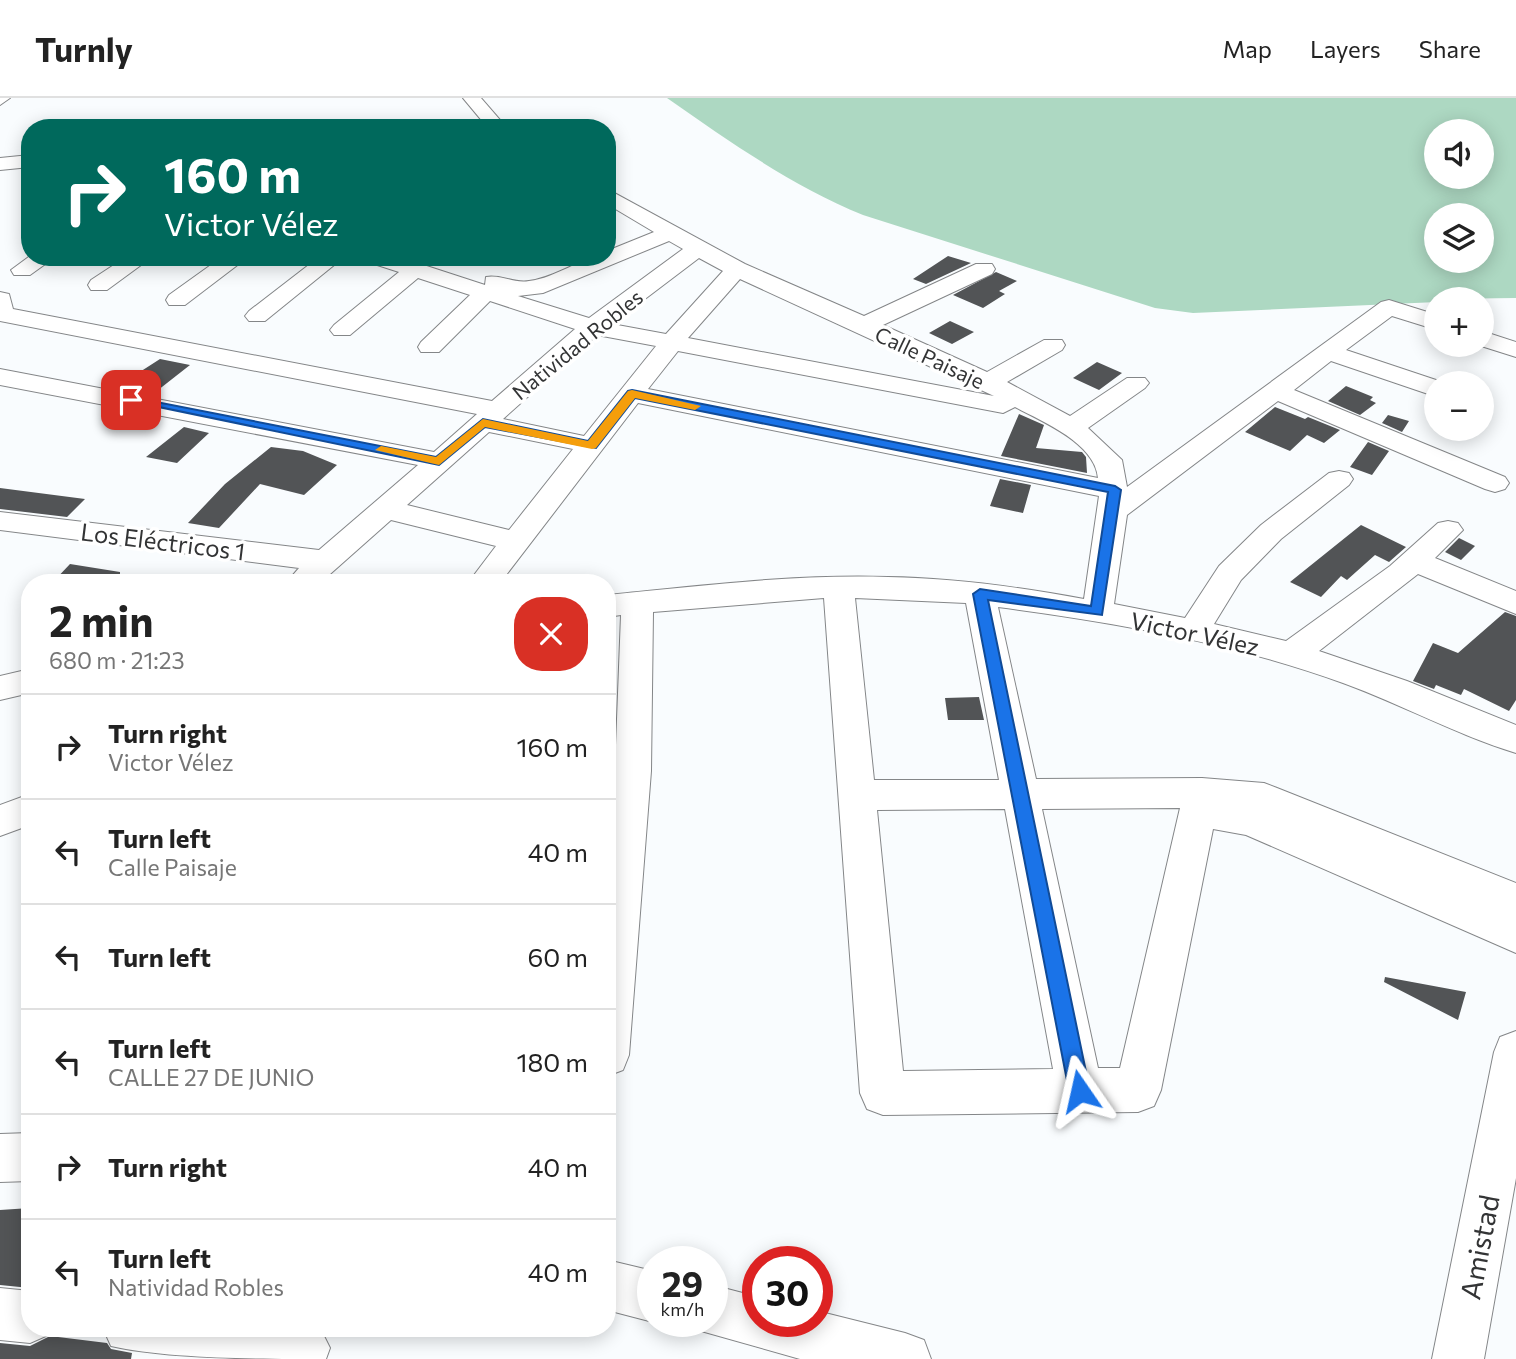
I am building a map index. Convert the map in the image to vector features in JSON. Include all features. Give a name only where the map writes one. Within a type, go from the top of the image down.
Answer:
[{"type":"street","points":[[471,98],[490,119]]},
{"type":"street","points":[[0,164],[21,162]]},
{"type":"street","name":"Calle Paisaje","points":[[616,200],[737,269],[986,383],[1071,426],[1097,445],[1108,458],[1113,501],[1097,612]]},
{"type":"street","points":[[616,255],[671,233]]},
{"type":"street","name":"Natividad Robles","points":[[311,574],[592,327],[698,248]]},
{"type":"street","points":[[22,270],[29,266]]},
{"type":"street","points":[[99,285],[128,266]]},
{"type":"street","points":[[177,300],[224,266]]},
{"type":"street","points":[[257,316],[321,266]]},
{"type":"street","points":[[342,330],[414,266]]},
{"type":"street","points":[[424,266],[485,293],[592,327],[1047,414]]},
{"type":"street","points":[[428,266],[513,289],[529,289],[587,266]]},
{"type":"street","points":[[491,574],[672,342],[737,269]]},
{"type":"street","points":[[862,326],[984,269]]},
{"type":"street","points":[[430,347],[485,293]]},
{"type":"street","points":[[1,299],[2,314],[490,416],[592,445]]},
{"type":"street","points":[[632,394],[1113,501],[1275,391],[1389,307],[1424,319]]},
{"type":"street","points":[[521,363],[563,319]]},
{"type":"street","points":[[1494,342],[1516,350]]},
{"type":"street","points":[[986,383],[1053,345]]},
{"type":"street","points":[[1328,352],[1424,384]]},
{"type":"street","points":[[0,377],[439,461]]},
{"type":"street","points":[[1071,426],[1136,383]]},
{"type":"street","points":[[1275,391],[1495,483]]},
{"type":"street","points":[[1193,631],[1230,573],[1271,533],[1339,479]]},
{"type":"street","points":[[384,509],[516,541]]},
{"type":"street","name":"Los Eléctricos 1","points":[[0,521],[325,561]]},
{"type":"street","points":[[1292,654],[1414,561],[1448,530]]},
{"type":"street","points":[[1414,561],[1516,603]]},
{"type":"street","points":[[839,588],[883,1093],[1138,1090],[1201,802]]},
{"type":"street","name":"Victor Vélez","points":[[622,605],[839,588],[929,589],[980,594],[1097,612],[1292,654],[1387,687],[1516,740]]},
{"type":"street","points":[[980,594],[1080,1091]]},
{"type":"street","points":[[616,957],[633,771],[622,605]]},
{"type":"street","points":[[0,688],[21,683]]},
{"type":"street","points":[[857,794],[1020,795],[1201,802],[1264,797],[1516,901]]},
{"type":"street","points":[[1201,802],[1516,935]]},
{"type":"street","points":[[0,821],[21,812]]},
{"type":"street","name":"Amistad","points":[[1458,1359],[1516,1052]]},
{"type":"street","points":[[0,1158],[21,1157]]},
{"type":"street","points":[[616,1287],[637,1293]]},
{"type":"street","points":[[0,1314],[21,1316]]},
{"type":"street","points":[[728,1315],[905,1359]]},
{"type":"street","points":[[222,1337],[305,1345]]},
{"type":"green space","points":[[667,98],[1516,98],[1516,298],[1494,298],[1494,287],[1424,287],[1424,303],[1193,313],[1155,308],[863,215],[811,191],[738,147]]},
{"type":"building","points":[[948,256],[971,263],[926,284],[913,279]]},
{"type":"building","points":[[996,272],[1017,281],[999,291],[1005,294],[983,308],[953,295]]},
{"type":"building","points":[[950,321],[974,332],[952,344],[929,333]]},
{"type":"building","points":[[160,359],[190,365],[153,394],[132,387],[140,380],[132,377]]},
{"type":"building","points":[[1097,362],[1122,373],[1099,390],[1073,378]]},
{"type":"building","points":[[1346,386],[1373,397],[1370,400],[1376,403],[1360,415],[1328,401]]},
{"type":"building","points":[[1275,407],[1340,430],[1324,443],[1307,435],[1290,451],[1245,432]]},
{"type":"building","points":[[1019,414],[1044,425],[1036,448],[1082,452],[1086,457],[1087,473],[1001,456]]},
{"type":"building","points":[[1388,415],[1409,421],[1402,432],[1382,423]]},
{"type":"building","points":[[184,427],[209,433],[177,463],[146,457]]},
{"type":"building","points":[[1368,442],[1389,451],[1372,475],[1350,467]]},
{"type":"building","points":[[271,447],[303,451],[337,465],[304,495],[260,484],[219,528],[188,523],[225,484]]},
{"type":"building","points":[[1000,479],[1031,485],[1023,513],[990,506]]},
{"type":"building","points":[[0,488],[85,499],[67,517],[0,509]]},
{"type":"building","points":[[1361,525],[1406,547],[1389,562],[1375,555],[1347,580],[1341,576],[1321,597],[1290,582]]},
{"type":"building","points":[[1459,538],[1475,546],[1461,560],[1445,552]]},
{"type":"building","points":[[70,564],[120,572],[120,574],[61,574]]},
{"type":"building","points":[[1505,612],[1516,616],[1516,700],[1509,711],[1464,689],[1461,695],[1436,685],[1434,689],[1413,681],[1433,643],[1458,653]]},
{"type":"building","points":[[979,697],[984,720],[948,720],[945,698]]},
{"type":"building","points":[[1385,977],[1466,992],[1458,1020],[1384,982]]},
{"type":"building","points":[[21,1209],[21,1287],[0,1285],[0,1210]]},
{"type":"building","points":[[48,1337],[58,1337],[107,1343],[111,1349],[132,1353],[131,1359],[0,1359],[0,1343],[30,1346]]},
{"type":"slow traffic","points":[[381,450],[439,461],[483,423],[592,445],[632,394],[695,406]]},
{"type":"route","points":[[131,400],[439,461],[483,423],[592,445],[632,394],[1115,490],[1097,612],[980,594],[1080,1091]]}]
